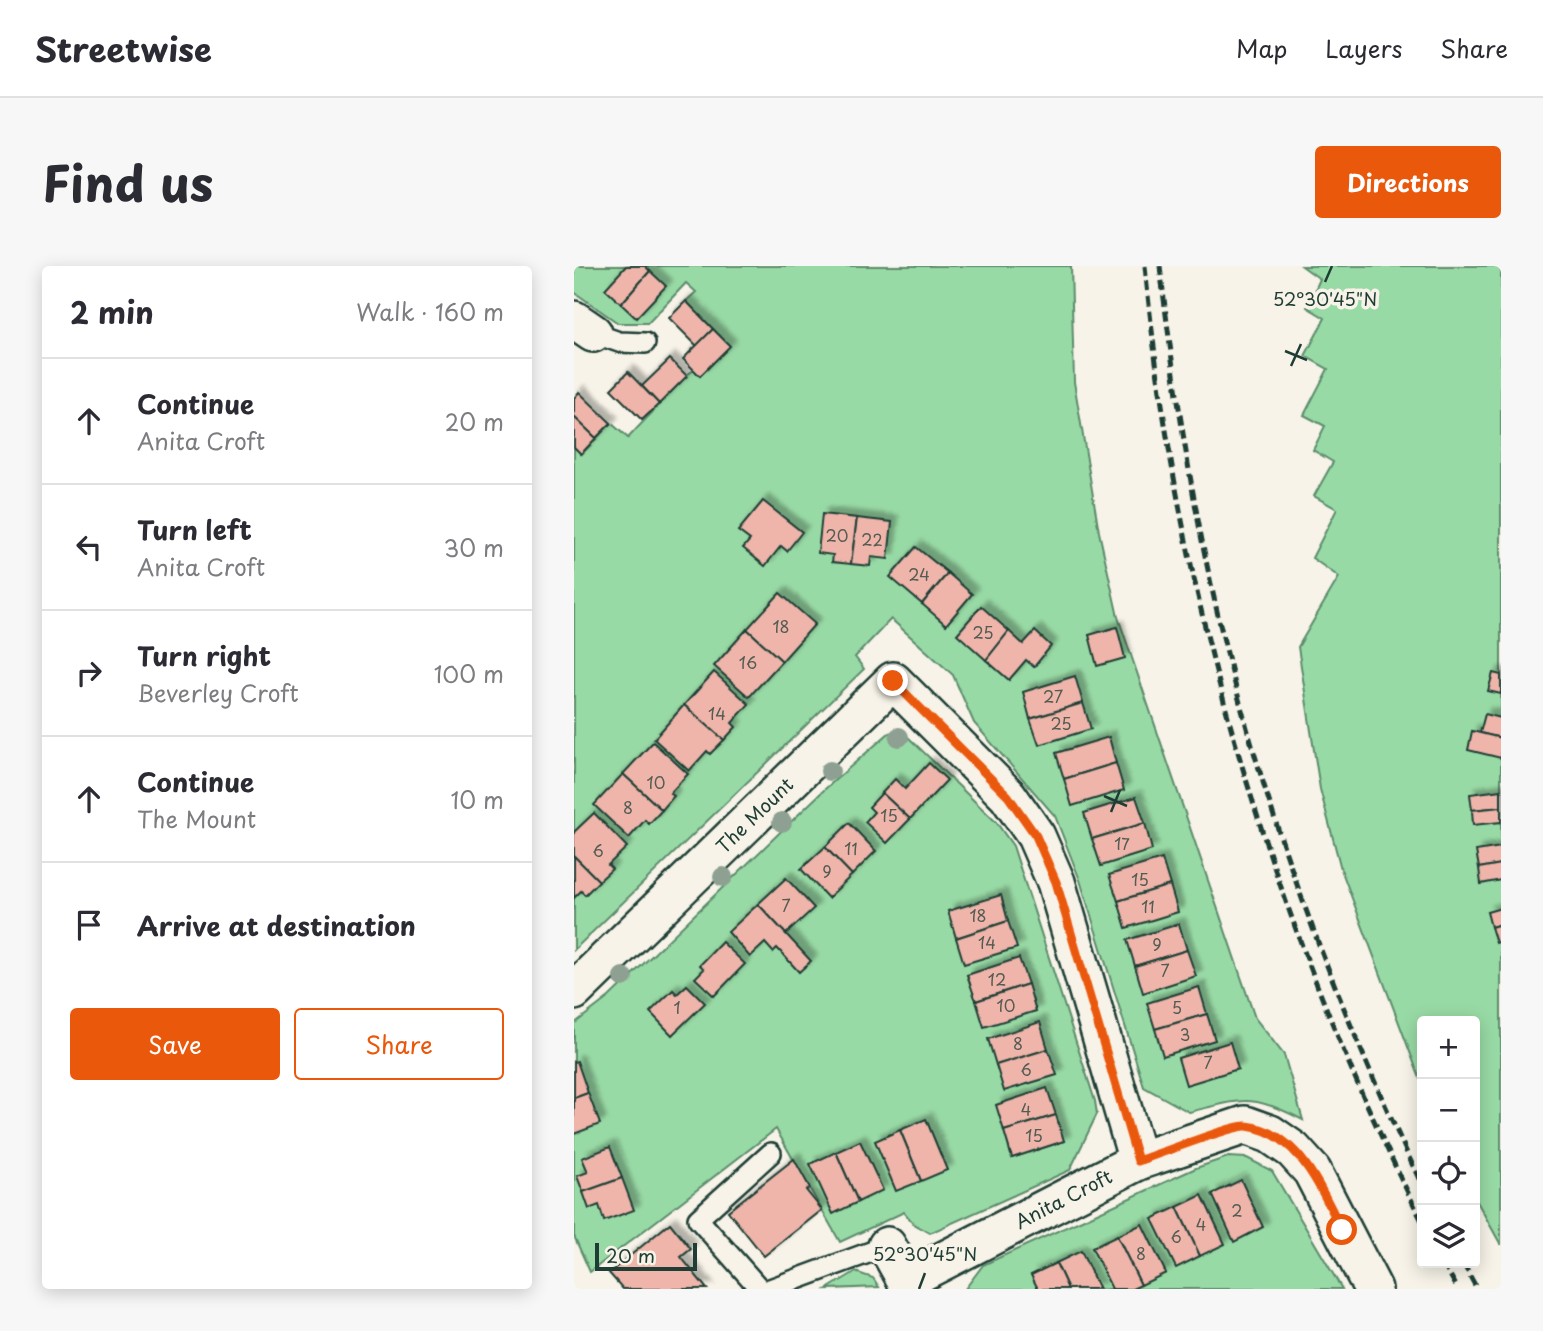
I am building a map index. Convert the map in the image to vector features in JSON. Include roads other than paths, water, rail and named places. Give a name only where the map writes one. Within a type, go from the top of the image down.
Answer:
[{"type":"street","name":"The Mount","points":[[574,991],[893,681],[938,722],[1008,796],[1036,836],[1056,882],[1138,1161]]},
{"type":"street","name":"Anita Croft","points":[[887,1246],[909,1285],[1138,1161],[1245,1125],[1270,1134],[1293,1150],[1312,1171],[1373,1289]]},
{"type":"lane","points":[[584,327],[619,342],[645,343]]},
{"type":"lane","points":[[760,1289],[698,1219],[771,1153]]},
{"type":"lane","points":[[770,1289],[887,1246]]},
{"type":"railway","points":[[1145,266],[1160,390],[1181,514],[1207,636],[1239,756],[1277,875],[1320,992],[1368,1108],[1417,1211]]},
{"type":"railway","points":[[1160,266],[1195,501],[1213,594],[1242,711],[1309,918],[1363,1053],[1417,1174]]},
{"type":"railway","points":[[1446,1268],[1458,1289]]},
{"type":"railway","points":[[1466,1268],[1477,1289]]}]
